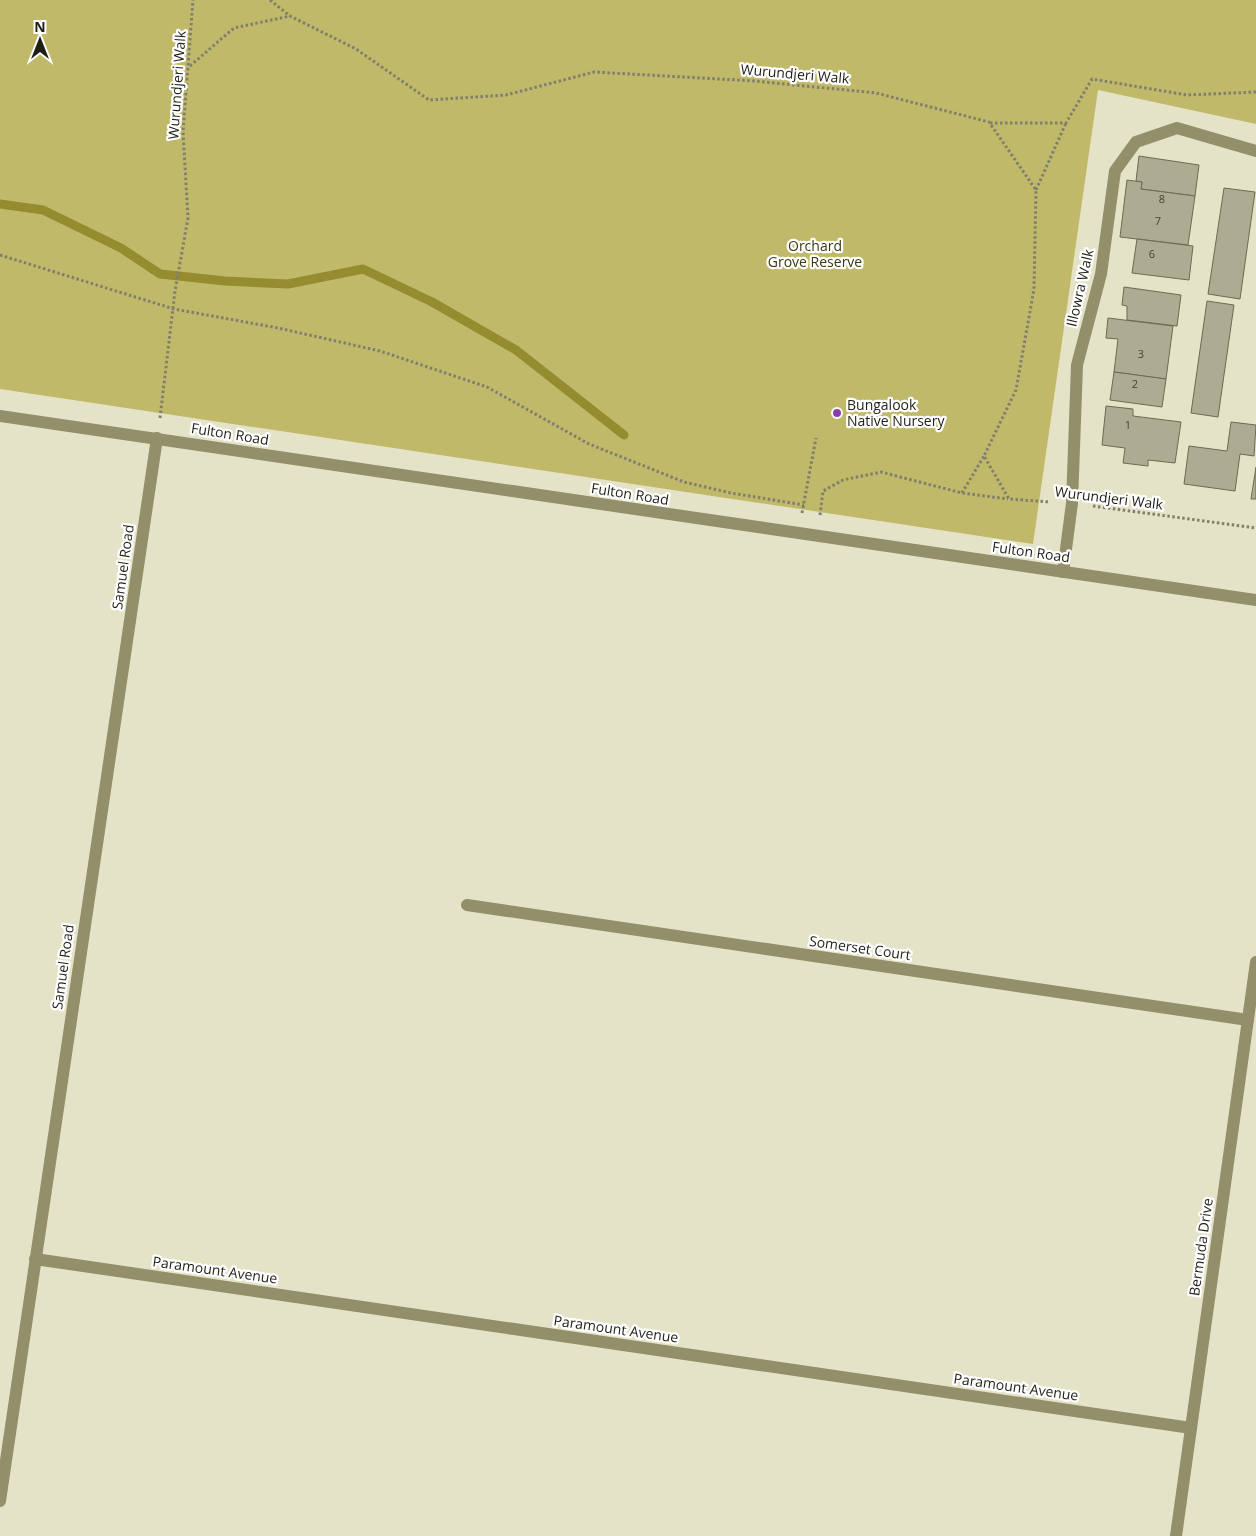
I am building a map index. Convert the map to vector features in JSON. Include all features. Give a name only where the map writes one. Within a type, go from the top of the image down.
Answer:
[{"type":"street","name":"Illowra Walk","points":[[1063,572],[1072,503],[1077,365],[1101,274],[1115,171],[1136,142],[1178,128],[1256,151]]},
{"type":"street","name":"Fulton Road","points":[[0,416],[1256,600]]},
{"type":"street","name":"Samuel Road","points":[[0,1501],[157,438]]},
{"type":"street","name":"Somerset Court","points":[[467,905],[1248,1020]]},
{"type":"street","name":"Bermuda Drive","points":[[1176,1536],[1256,962]]},
{"type":"street","name":"Paramount Avenue","points":[[35,1259],[1191,1428]]},
{"type":"path","name":"Wurundjeri Walk","points":[[157,438],[175,291],[188,218],[183,132],[190,66],[193,0]]},
{"type":"path","name":"Wurundjeri Walk","points":[[270,0],[290,16],[356,50],[429,100],[506,96],[594,72],[603,72],[755,81],[876,93],[989,122],[1066,124]]},
{"type":"path","points":[[190,66],[234,28],[290,16]]},
{"type":"path","points":[[962,493],[984,456],[1016,390],[1034,289],[1036,190],[1066,124],[1092,80],[1187,96],[1256,92]]},
{"type":"path","points":[[989,122],[1036,190]]},
{"type":"path","points":[[0,255],[174,309],[278,328],[380,351],[487,387],[589,444],[684,482],[731,493],[804,505]]},
{"type":"path","points":[[798,534],[816,438]]},
{"type":"path","points":[[984,456],[1009,499]]},
{"type":"path","name":"Wurundjeri Walk","points":[[818,537],[823,491],[843,480],[881,472],[962,493],[1009,499],[1072,503],[1256,528]]},
{"type":"green space","name":"Orchard Grove Reserve","points":[[0,0],[1256,0],[1256,124],[1098,90],[1033,544],[0,389]]},
{"type":"building","points":[[1139,156],[1199,165],[1195,196],[1141,189],[1142,182],[1136,181]]},
{"type":"building","points":[[1127,180],[1142,182],[1141,189],[1195,196],[1188,245],[1120,237]]},
{"type":"building","points":[[1224,188],[1255,192],[1240,299],[1208,294]]},
{"type":"building","points":[[1137,239],[1193,246],[1189,280],[1132,273]]},
{"type":"building","points":[[1124,287],[1181,295],[1177,326],[1127,320],[1127,306],[1122,305]]},
{"type":"building","points":[[1207,301],[1234,305],[1218,417],[1191,413]]},
{"type":"building","points":[[1108,318],[1173,326],[1166,379],[1114,372],[1118,339],[1106,338]]},
{"type":"building","points":[[1114,372],[1166,379],[1162,407],[1110,400]]},
{"type":"building","points":[[1106,406],[1133,409],[1133,416],[1181,422],[1175,463],[1148,460],[1148,466],[1123,463],[1125,448],[1102,445]]},
{"type":"building","points":[[1231,422],[1256,425],[1254,456],[1240,454],[1235,491],[1184,484],[1189,446],[1227,451]]},
{"type":"building","points":[[1256,467],[1256,499],[1251,499]]},
{"type":"waterway","points":[[0,204],[43,210],[121,248],[160,274],[225,281],[288,284],[363,269],[432,302],[516,350],[624,435]]},
{"type":"place","name":"Bungalook Native Nursery","points":[[837,413]]}]
